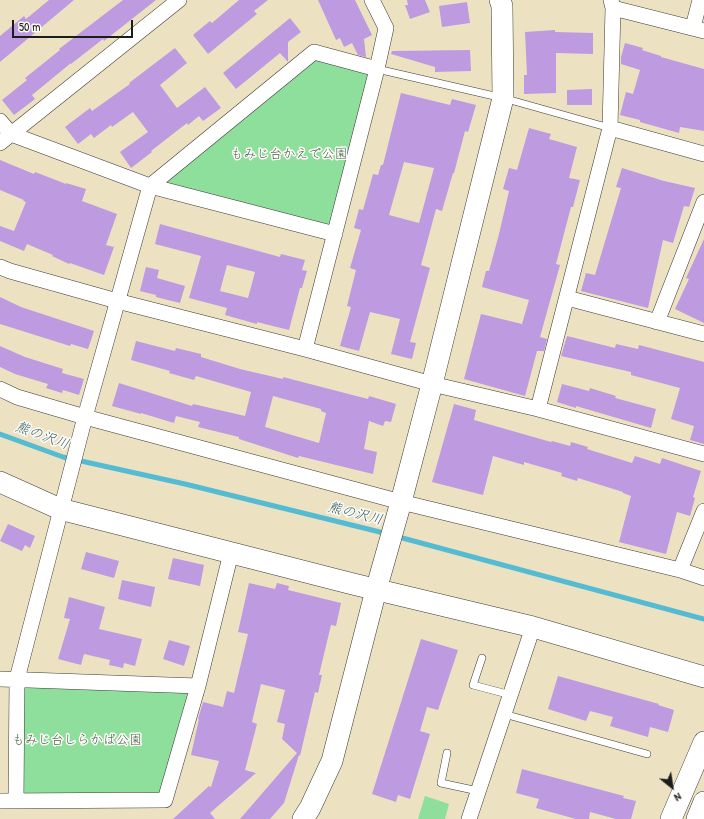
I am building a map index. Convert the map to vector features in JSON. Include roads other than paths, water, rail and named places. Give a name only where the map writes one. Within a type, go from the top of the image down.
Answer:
[{"type":"street","points":[[5,139],[179,0]]},
{"type":"street","points":[[305,349],[377,69],[386,28],[372,0]]},
{"type":"street","points":[[303,819],[310,808],[332,761],[382,567],[432,384],[503,98],[502,14],[500,0]]},
{"type":"street","points":[[538,409],[610,128],[612,4],[699,29],[700,0]]},
{"type":"street","points":[[16,801],[17,680],[85,417],[150,186],[314,52],[377,69]]},
{"type":"street","points":[[0,121],[5,139]]},
{"type":"street","points":[[610,128],[704,154]]},
{"type":"street","points":[[5,139],[150,186],[335,234]]},
{"type":"street","points":[[657,322],[704,202]]},
{"type":"street","points":[[0,267],[117,301],[305,349],[432,384],[538,409],[704,454]]},
{"type":"street","points":[[567,298],[704,334]]},
{"type":"street","points":[[0,389],[17,397],[398,512],[680,570],[704,578]]},
{"type":"street","points":[[0,482],[63,500],[231,553],[376,590],[533,627],[704,677]]},
{"type":"street","points":[[680,570],[704,511]]},
{"type":"street","points":[[0,801],[165,800],[198,686],[231,553]]},
{"type":"street","points":[[469,819],[533,627]]},
{"type":"street","points":[[0,679],[198,686]]},
{"type":"street","points":[[672,819],[704,742]]},
{"type":"street","points":[[697,819],[704,802]]},
{"type":"lane","points":[[377,69],[503,98],[610,128]]},
{"type":"lane","points":[[482,658],[473,685],[511,695]]},
{"type":"lane","points":[[504,714],[646,754]]},
{"type":"lane","points":[[447,753],[441,783],[478,791]]},
{"type":"waterway","name":"熊の沢川","points":[[0,434],[63,457],[185,484],[388,534]]},
{"type":"waterway","name":"熊の沢川","points":[[395,536],[704,619]]},
{"type":"park label","name":"もみじ台かえで公園","points":[[289,155]]},
{"type":"park label","name":"もみじ台しらかば公園","points":[[77,741]]}]
